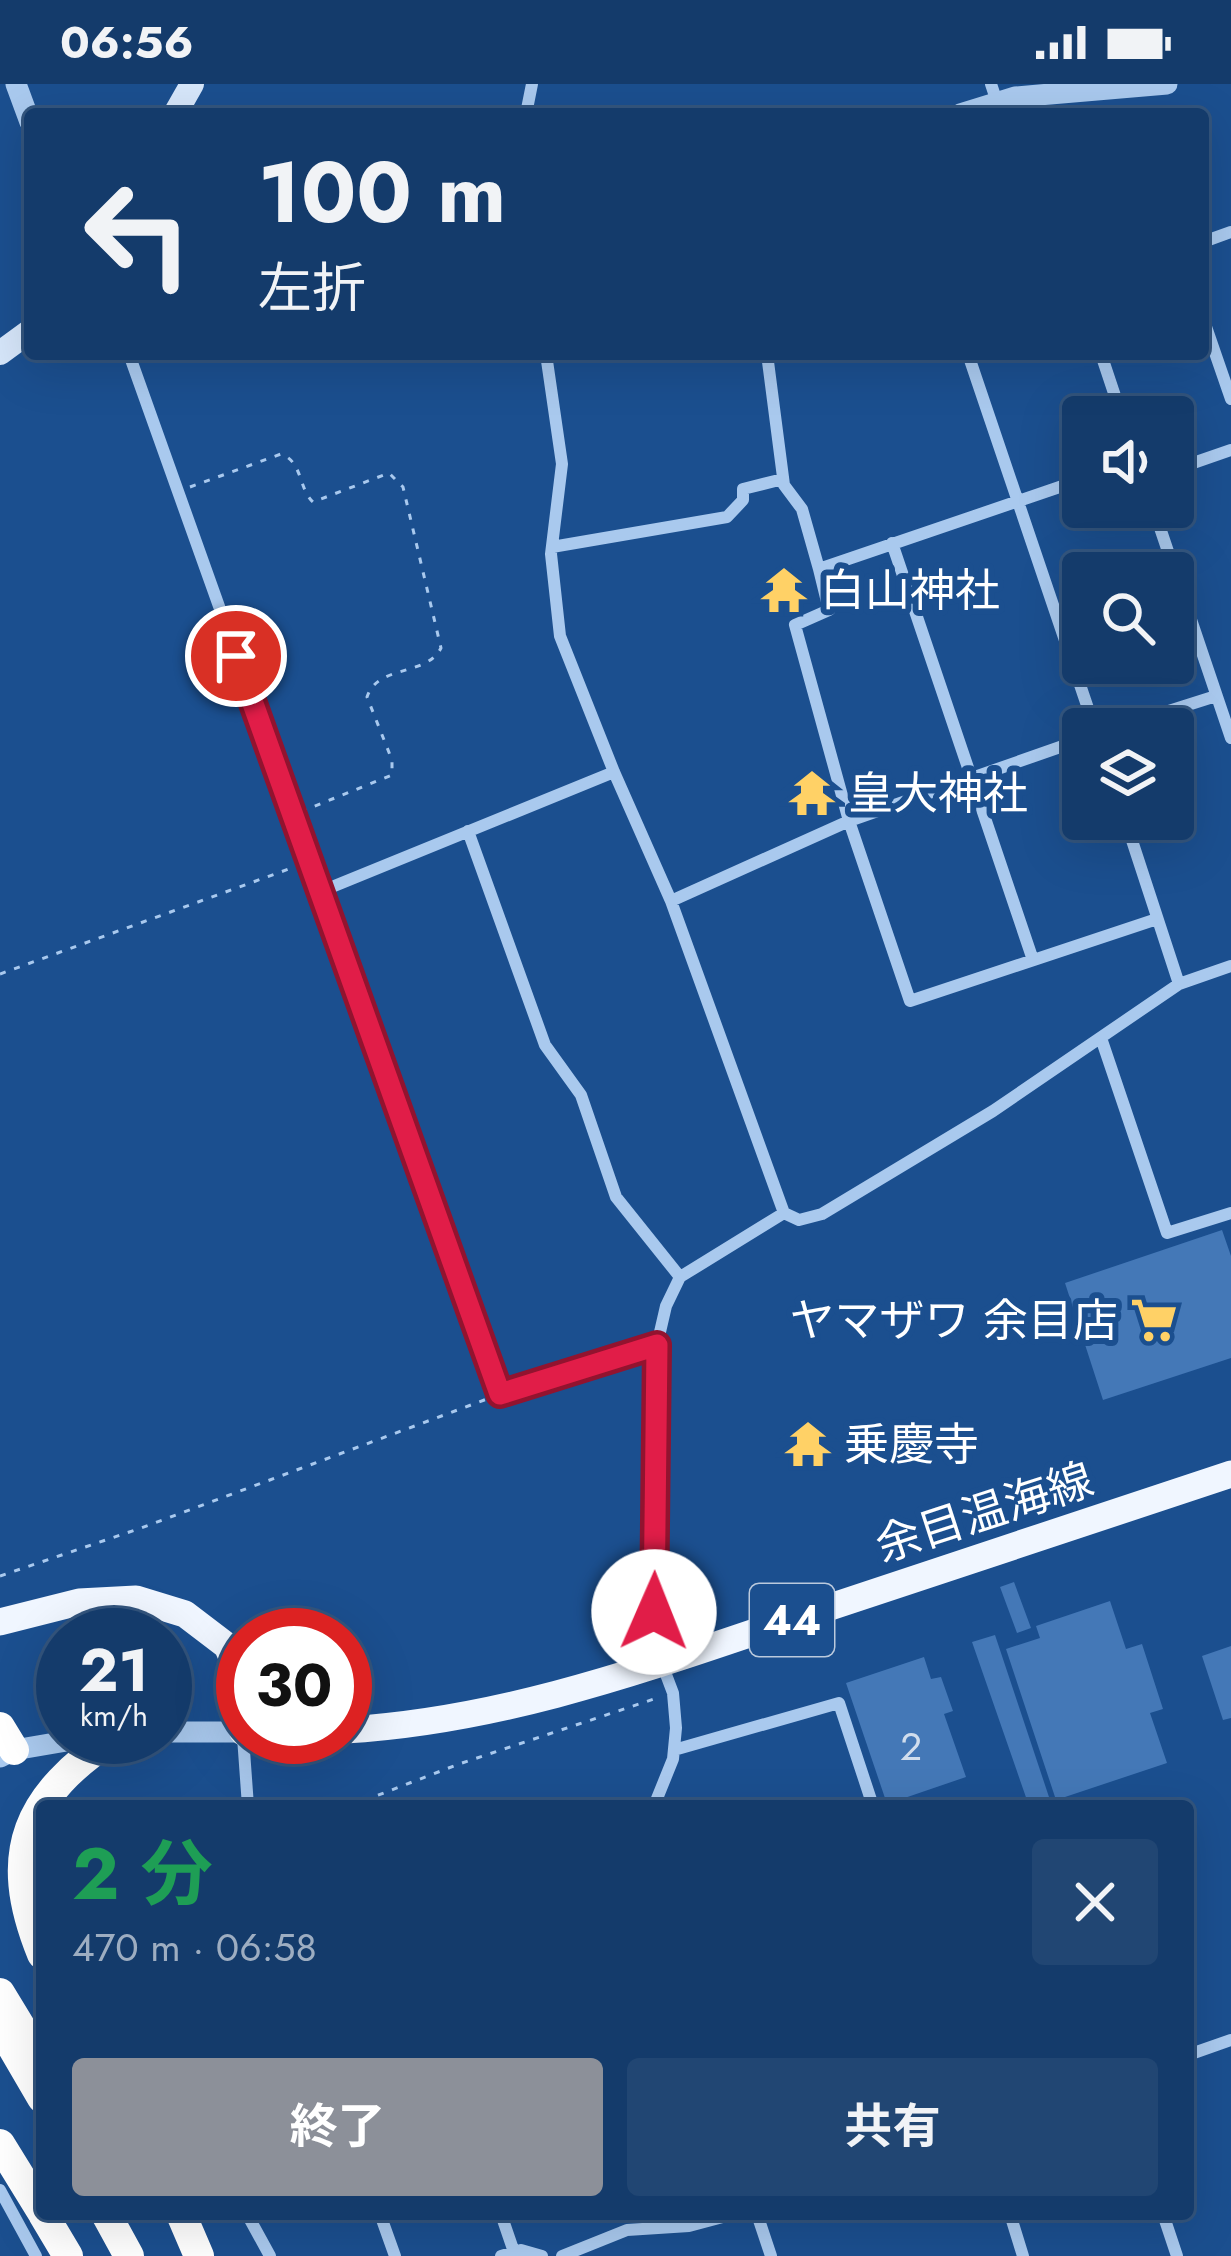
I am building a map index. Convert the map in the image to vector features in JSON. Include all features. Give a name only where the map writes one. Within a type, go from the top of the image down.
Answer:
[{"type":"highway","points":[[38,1800],[74,1764]]},
{"type":"highway","points":[[36,1802],[16,1862],[18,1897],[36,1940]]},
{"type":"highway","points":[[0,1993],[36,2054]]},
{"type":"highway","points":[[0,2026],[36,2088]]},
{"type":"highway","points":[[0,2144],[36,2202]]},
{"type":"highway","points":[[47,2220],[68,2256]]},
{"type":"highway","points":[[109,2220],[129,2256]]},
{"type":"highway","points":[[128,2220],[147,2256]]},
{"type":"highway","points":[[184,2220],[199,2256]]},
{"type":"main road","name":"余目温海線","points":[[372,1728],[483,1714],[662,1663],[1231,1474]]},
{"type":"main road","points":[[0,1622],[79,1602],[136,1599],[185,1614],[216,1638]]},
{"type":"street","points":[[1006,99],[1167,84]]},
{"type":"street","points":[[1209,335],[1231,399]]},
{"type":"street","points":[[130,360],[500,1394],[657,1345]]},
{"type":"street","points":[[547,360],[562,464],[552,547],[560,636],[671,901],[784,1213],[799,1220],[822,1214],[993,1112],[1179,984],[1231,966]]},
{"type":"street","points":[[768,360],[783,479],[802,508],[829,610],[795,625],[849,821],[910,1001],[1157,919]]},
{"type":"street","points":[[970,360],[1088,708]]},
{"type":"street","points":[[1103,360],[1115,396]]},
{"type":"street","points":[[1194,463],[1231,450]]},
{"type":"street","points":[[552,547],[727,517],[743,500],[743,489],[783,479]]},
{"type":"street","points":[[819,568],[1062,486]]},
{"type":"street","points":[[1160,528],[1231,739]]},
{"type":"street","points":[[892,543],[1033,960]]},
{"type":"street","points":[[671,901],[849,821],[1062,746]]},
{"type":"street","points":[[322,890],[614,772]]},
{"type":"street","points":[[468,831],[545,1045],[581,1095],[616,1197],[680,1276]]},
{"type":"street","points":[[1132,840],[1179,984]]},
{"type":"street","points":[[1100,1038],[1167,1233],[1231,1213]]},
{"type":"street","points":[[656,1800],[674,1750],[673,1693],[653,1640],[657,1345],[666,1306],[680,1276],[784,1213]]},
{"type":"street","points":[[674,1750],[839,1703],[872,1800]]},
{"type":"street","points":[[5,1744],[36,1741]]},
{"type":"street","points":[[245,1764],[248,1800]]},
{"type":"street","points":[[1194,2053],[1231,2040]]},
{"type":"street","points":[[0,2190],[36,2256]]},
{"type":"street","points":[[251,2220],[270,2256]]},
{"type":"street","points":[[382,2220],[395,2256]]},
{"type":"street","points":[[502,2220],[507,2254],[521,2250],[542,2256]]},
{"type":"street","points":[[562,2256],[627,2230],[712,2220]]},
{"type":"street","points":[[759,2220],[771,2256]]},
{"type":"street","points":[[1012,2220],[1023,2256]]},
{"type":"street","points":[[1165,2220],[1177,2256]]},
{"type":"path","points":[[178,491],[281,454],[296,464],[304,494],[314,502],[389,473],[403,487],[439,652],[430,661],[370,687],[367,697],[392,760],[392,775],[290,815]]},
{"type":"path","points":[[0,974],[310,862]]},
{"type":"path","points":[[0,1576],[500,1394]]},
{"type":"path","points":[[366,1800],[673,1693]]},
{"type":"building","name":"ヤマザワ 余目店","points":[[1222,1230],[1231,1256],[1231,1358],[1103,1400],[1065,1283]]},
{"type":"building","points":[[1014,1582],[1031,1628],[1017,1633],[1000,1587]]},
{"type":"building","points":[[1110,1601],[1126,1649],[1142,1644],[1163,1709],[1150,1713],[1167,1763],[1056,1800],[1006,1649],[1040,1638],[1036,1626]]},
{"type":"building","points":[[995,1635],[1050,1800],[1027,1800],[972,1642]]},
{"type":"building","points":[[1231,1646],[1231,1718],[1223,1720],[1202,1656]]},
{"type":"building","points":[[924,1657],[931,1679],[941,1677],[953,1711],[944,1714],[966,1777],[886,1800],[846,1683]]},
{"type":"place","name":"白山神社","points":[[784,590]]},
{"type":"place","name":"皇大神社","points":[[812,793]]},
{"type":"place","name":"ヤマザワ 余目店","points":[[1154,1320]]},
{"type":"place","name":"乗慶寺","points":[[808,1444]]},
{"type":"route","points":[[236,656],[500,1394],[657,1345],[654,1612]]}]
